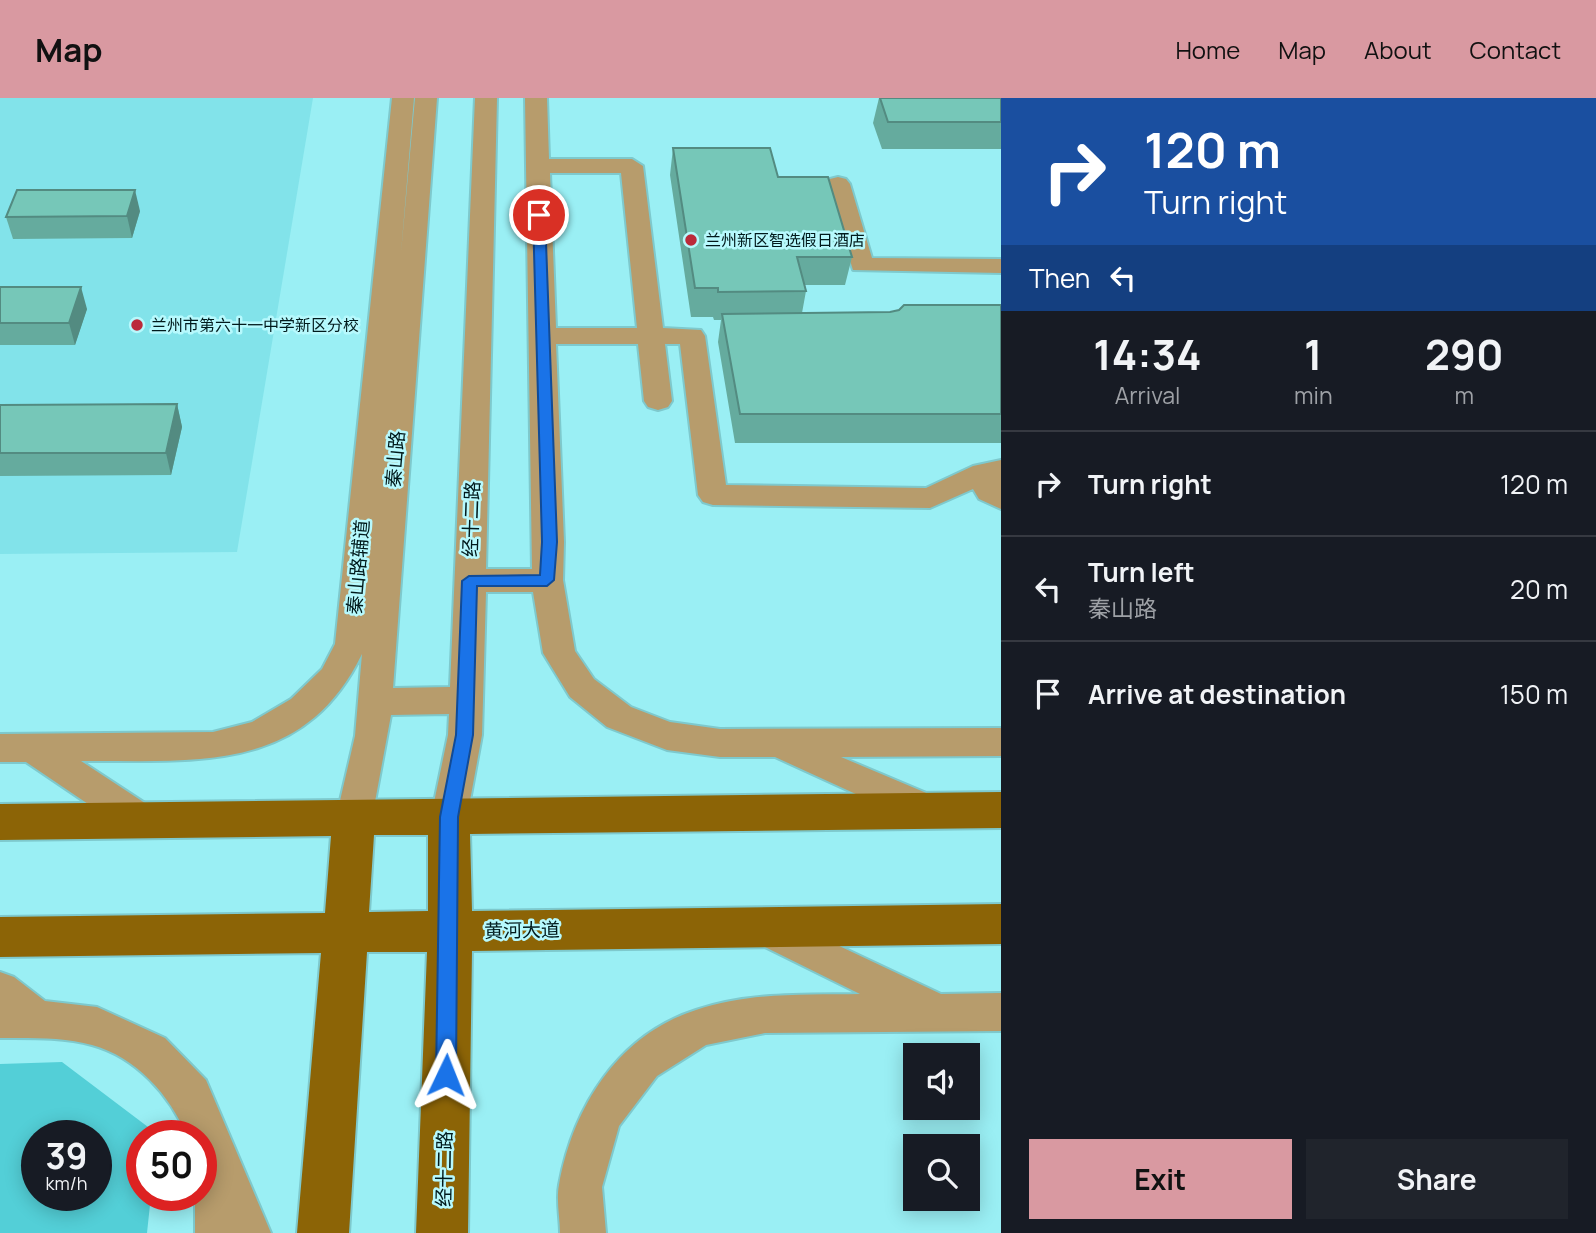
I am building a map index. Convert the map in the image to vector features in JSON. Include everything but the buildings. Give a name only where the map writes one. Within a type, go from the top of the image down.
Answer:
[{"type":"main road","points":[[0,822],[1001,810]]},
{"type":"main road","name":"经十二路","points":[[442,1233],[450,931],[449,817]]},
{"type":"main road","points":[[323,1233],[354,818]]},
{"type":"main road","name":"黄河大道","points":[[0,937],[1001,924]]},
{"type":"street","name":"秦山路辅道","points":[[17,748],[213,746],[272,727],[303,709],[334,678],[351,643],[403,98]]},
{"type":"street","name":"秦山路","points":[[354,818],[372,736],[426,98]]},
{"type":"street","name":"经十二路","points":[[449,817],[464,735],[486,98]]},
{"type":"street","points":[[536,98],[549,542],[547,580],[559,653],[582,688],[619,717],[667,737],[720,743],[776,744],[1001,742]]},
{"type":"street","points":[[538,166],[632,166],[659,401]]},
{"type":"street","points":[[838,184],[862,265],[1001,265]]},
{"type":"street","points":[[543,336],[692,336],[708,331],[721,331]]},
{"type":"street","points":[[692,336],[713,495],[930,498],[992,471]]},
{"type":"street","points":[[992,471],[989,492],[1001,499]]},
{"type":"street","points":[[469,581],[547,580]]},
{"type":"street","points":[[374,702],[465,700]]},
{"type":"street","points":[[776,744],[930,811]]},
{"type":"street","points":[[17,748],[141,820]]},
{"type":"street","points":[[763,927],[938,1013]]},
{"type":"street","points":[[0,990],[18,1019],[97,1026],[150,1052],[191,1094],[202,1120]]},
{"type":"street","points":[[583,1233],[580,1187],[600,1116],[642,1062],[698,1028],[765,1014],[1001,1012]]},
{"type":"street","points":[[217,1157],[248,1233]]},
{"type":"street","points":[[217,1206],[218,1233]]},
{"type":"shaded area","name":"兰州市第六十一中学新区分校","points":[[0,98],[313,98],[237,552],[0,554]]},
{"type":"shaded area","points":[[62,1062],[139,1120],[126,1120],[126,1211],[149,1211],[147,1233],[0,1233],[0,1064]]},
{"type":"place","name":"兰州新区智选假日酒店","points":[[691,240]]},
{"type":"place","name":"兰州市第六十一中学新区分校","points":[[137,325]]},
{"type":"route","points":[[446,1075],[450,931],[449,817],[464,735],[469,581],[547,580],[549,542],[539,215]]}]
